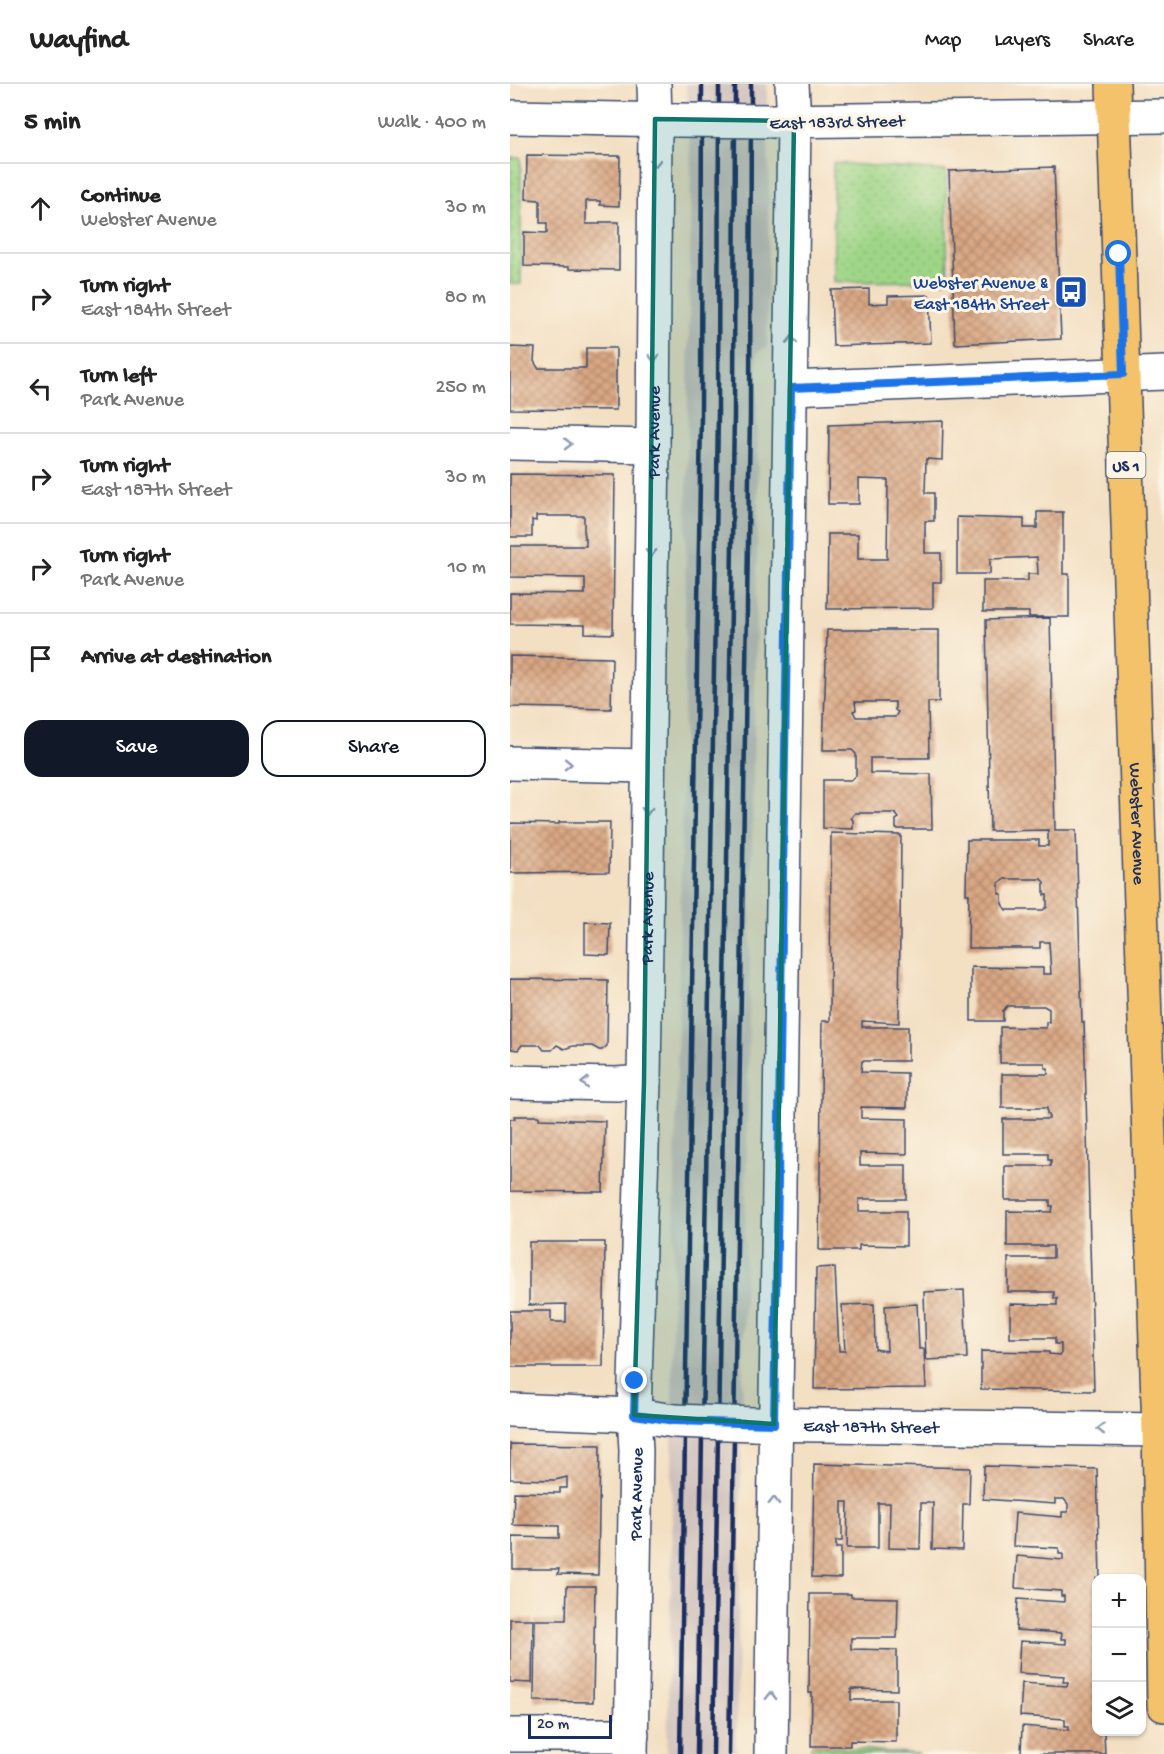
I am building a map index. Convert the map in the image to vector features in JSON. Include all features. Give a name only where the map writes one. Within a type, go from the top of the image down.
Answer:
[{"type":"main road","name":"Webster Avenue","points":[[1113,84],[1163,1541],[1164,1705]]},
{"type":"street","name":"Park Avenue","points":[[632,1745],[636,1450],[634,1415],[644,1082],[653,446],[666,120],[654,84]]},
{"type":"street","points":[[771,1754],[764,1424],[791,388],[781,121],[792,84]]},
{"type":"street","name":"East 183rd Street","points":[[510,117],[781,121],[1164,116]]},
{"type":"street","points":[[791,388],[1164,373]]},
{"type":"street","points":[[510,443],[653,446]]},
{"type":"street","points":[[510,763],[648,766]]},
{"type":"street","points":[[510,1082],[616,1084],[644,1082]]},
{"type":"street","name":"East 187th Street","points":[[510,1410],[634,1415],[675,1421],[764,1424],[1159,1430]]},
{"type":"street","points":[[510,1735],[632,1745]]},
{"type":"highlighted area","points":[[655,119],[794,121],[774,1424],[634,1415],[644,1082]]},
{"type":"shaded area","points":[[686,84],[767,84],[769,179],[767,347],[757,352],[758,504],[736,1754],[667,1754],[691,166]]},
{"type":"green space","points":[[510,158],[521,158],[521,284],[510,284]]},
{"type":"green space","points":[[833,163],[946,171],[948,281],[834,282]]},
{"type":"green space","points":[[811,1746],[920,1754],[811,1754]]},
{"type":"building","points":[[527,155],[620,156],[619,206],[600,205],[600,201],[586,201],[586,224],[619,222],[619,270],[524,266],[524,232],[547,233],[547,223],[540,223],[540,200],[526,199]]},
{"type":"building","points":[[1054,167],[1061,339],[955,344],[949,171]]},
{"type":"building","points":[[869,289],[869,304],[888,303],[888,296],[929,295],[931,343],[833,346],[831,290]]},
{"type":"building","points":[[510,347],[535,348],[534,361],[538,368],[586,368],[586,348],[616,348],[616,410],[510,409]]},
{"type":"building","points":[[943,421],[942,460],[926,459],[925,493],[934,493],[934,521],[925,521],[925,553],[941,553],[941,582],[933,582],[933,608],[827,609],[828,534],[858,534],[858,559],[887,559],[888,480],[859,479],[859,504],[828,504],[829,425]]},
{"type":"building","points":[[510,474],[615,475],[613,634],[585,633],[585,625],[510,624],[510,593],[585,594],[585,578],[510,577],[510,546],[586,546],[586,538],[584,538],[584,516],[536,516],[536,521],[532,520],[532,537],[510,537]]},
{"type":"building","points":[[1037,512],[1063,512],[1063,574],[1069,574],[1069,617],[1029,617],[1029,612],[983,612],[983,581],[1028,581],[1028,574],[1038,574],[1037,557],[990,559],[990,574],[957,574],[957,517],[1024,519],[1024,528],[1037,528]]},
{"type":"building","points":[[1050,618],[1055,830],[1076,830],[1082,1022],[1084,1022],[1094,1391],[981,1389],[981,1351],[1049,1352],[1049,1354],[1061,1355],[1061,1344],[1055,1344],[1055,1338],[1010,1338],[1010,1304],[1057,1305],[1057,1298],[1054,1298],[1054,1292],[1008,1292],[1008,1258],[1053,1258],[1053,1246],[1007,1246],[1007,1211],[1052,1212],[1053,1206],[1050,1206],[1050,1200],[1005,1200],[1005,1166],[1051,1166],[1051,1160],[1048,1160],[1048,1154],[1003,1154],[1003,1119],[1049,1119],[1049,1114],[1047,1114],[1047,1108],[1002,1108],[1002,1074],[1048,1074],[1048,1068],[1045,1068],[1045,1063],[1000,1063],[1000,1027],[1046,1028],[1046,1022],[1049,1022],[1049,1009],[1044,1006],[1007,1006],[1003,1011],[1003,1021],[971,1021],[971,967],[1043,968],[1043,974],[1051,974],[1049,942],[1040,942],[1040,948],[968,948],[967,840],[1039,840],[1039,846],[1048,846],[1048,830],[990,831],[986,620]],"holes":[[[1003,879],[1041,879],[1044,882],[1044,895],[1047,895],[1047,907],[1043,910],[1006,910],[1002,904],[1002,894],[999,894],[999,883]]]},
{"type":"building","points":[[827,630],[939,630],[939,702],[928,702],[929,758],[870,758],[870,773],[931,774],[932,829],[896,829],[896,820],[899,818],[895,813],[855,813],[851,818],[853,829],[823,828],[823,780],[851,780],[856,776],[856,754],[852,750],[823,750]],"holes":[[[855,702],[895,702],[895,710],[898,712],[895,717],[856,717],[853,711],[856,710]]]},
{"type":"building","points":[[510,656],[612,658],[611,709],[510,707]]},
{"type":"building","points":[[559,822],[610,822],[609,872],[510,873],[510,823],[559,824]]},
{"type":"building","points":[[831,833],[901,835],[899,1023],[862,1021],[862,1027],[908,1027],[908,1061],[862,1061],[861,1072],[907,1073],[907,1108],[861,1107],[861,1118],[907,1119],[907,1154],[860,1153],[860,1165],[906,1165],[906,1199],[859,1199],[859,1211],[906,1211],[906,1246],[859,1245],[859,1250],[819,1250],[822,1021],[830,1021]]},
{"type":"building","points":[[585,922],[610,923],[609,955],[585,954]]},
{"type":"building","points":[[510,979],[608,980],[607,1046],[602,1050],[592,1046],[573,1046],[564,1049],[557,1045],[552,1050],[544,1050],[540,1045],[522,1045],[518,1050],[511,1049]]},
{"type":"building","points":[[514,1116],[605,1121],[603,1192],[510,1191],[510,1119],[515,1119]]},
{"type":"building","points":[[529,1242],[605,1242],[603,1367],[510,1367],[510,1311],[551,1311],[551,1322],[566,1322],[566,1304],[529,1305]]},
{"type":"building","points":[[835,1267],[839,1351],[845,1351],[842,1305],[874,1304],[875,1349],[887,1351],[885,1306],[917,1304],[919,1349],[924,1349],[926,1388],[814,1389],[816,1268]]},
{"type":"building","points":[[964,1290],[967,1358],[926,1360],[924,1292]]},
{"type":"building","points":[[510,1444],[600,1445],[598,1575],[558,1574],[559,1569],[513,1569],[513,1537],[559,1538],[559,1526],[513,1525],[514,1492],[560,1493],[560,1488],[567,1488],[567,1477],[555,1480],[510,1479]]},
{"type":"building","points":[[814,1464],[970,1468],[969,1504],[963,1504],[962,1550],[932,1549],[933,1503],[921,1503],[920,1549],[889,1548],[890,1503],[878,1503],[878,1548],[847,1548],[848,1502],[842,1502],[842,1541],[836,1541],[836,1548],[841,1548],[841,1578],[812,1577]]},
{"type":"building","points":[[984,1466],[1097,1469],[1100,1574],[1092,1574],[1092,1736],[1104,1736],[1105,1754],[1021,1754],[1022,1726],[1069,1730],[1069,1726],[1065,1726],[1065,1719],[1020,1716],[1022,1683],[1067,1686],[1068,1682],[1063,1682],[1064,1676],[1018,1673],[1020,1641],[1066,1644],[1066,1639],[1061,1639],[1062,1633],[1016,1630],[1018,1599],[1064,1602],[1064,1596],[1061,1596],[1061,1591],[1015,1588],[1017,1556],[1063,1560],[1063,1554],[1059,1554],[1059,1548],[1013,1546],[1015,1513],[1062,1517],[1062,1512],[1068,1512],[1068,1504],[1064,1499],[1055,1499],[1055,1504],[983,1499]]},
{"type":"building","points":[[567,1586],[595,1586],[593,1702],[534,1701],[535,1620],[566,1620]]},
{"type":"building","points":[[810,1594],[851,1594],[851,1597],[898,1598],[897,1638],[851,1638],[851,1649],[897,1650],[897,1690],[851,1689],[851,1700],[896,1700],[896,1742],[850,1741],[850,1746],[811,1746]]},
{"type":"building","points":[[510,1619],[533,1619],[532,1683],[510,1682]]},
{"type":"railway","points":[[680,1754],[701,414],[702,84]]},
{"type":"railway","points":[[697,1754],[718,414],[719,84]]},
{"type":"railway","points":[[713,1754],[734,414],[735,84]]},
{"type":"railway","points":[[729,1754],[750,414],[751,84]]},
{"type":"place","name":"Webster Avenue & East 184th Street","points":[[1071,292]]},
{"type":"route","points":[[635,1381],[634,1415],[675,1421],[774,1424],[791,388],[1123,374],[1119,254]]}]
